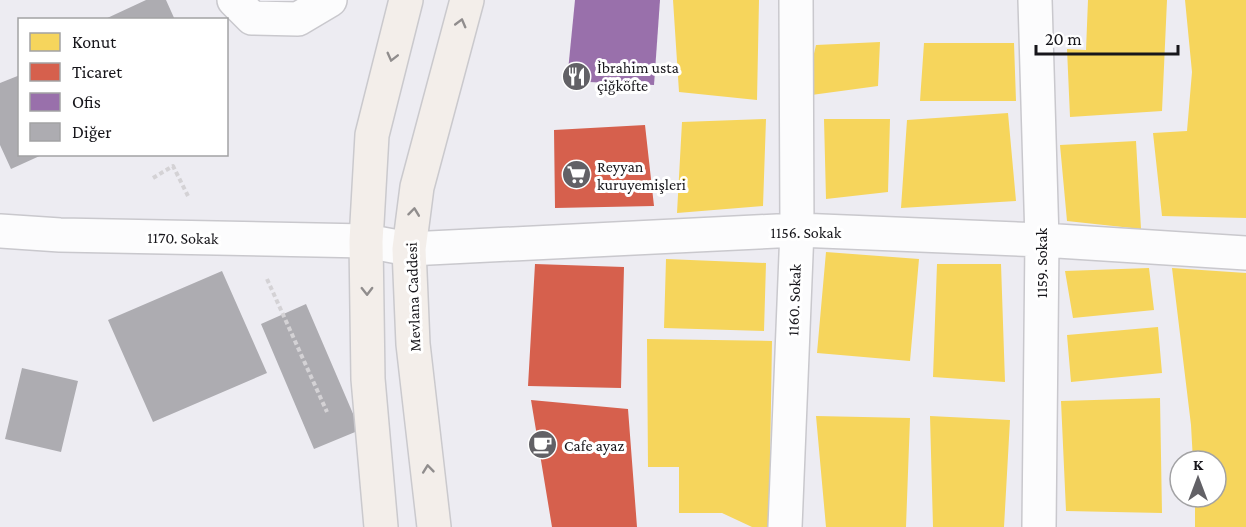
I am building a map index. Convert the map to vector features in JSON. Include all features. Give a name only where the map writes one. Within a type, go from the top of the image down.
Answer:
[{"type":"main road","points":[[381,527],[368,379],[366,241],[372,135],[406,0]]},
{"type":"main road","name":"Mevlana Caddesi","points":[[434,527],[413,344],[409,249],[417,187],[467,0]]},
{"type":"street","points":[[234,0],[252,18],[298,19],[330,0]]},
{"type":"street","name":"1160. Sokak","points":[[785,527],[797,230],[796,0]]},
{"type":"street","name":"1159. Sokak","points":[[1035,0],[1042,240],[1039,527]]},
{"type":"street","name":"1156. Sokak","points":[[366,241],[409,249],[797,230],[1042,240],[1246,253]]},
{"type":"street","name":"1170. Sokak","points":[[0,231],[60,235],[366,241]]},
{"type":"path","points":[[263,272],[330,417]]},
{"type":"building: Konut","points":[[673,0],[759,0],[757,100],[679,92]]},
{"type":"building: Konut","points":[[1088,0],[1167,0],[1162,111],[1070,117],[1067,49],[1086,50]]},
{"type":"building: Konut","points":[[1185,0],[1246,0],[1246,218],[1162,216],[1153,133],[1187,131],[1192,72]]},
{"type":"building: Konut","points":[[880,42],[878,86],[804,96],[816,45]]},
{"type":"building: Konut","points":[[924,43],[1014,43],[1016,101],[920,101]]},
{"type":"building: Konut","points":[[1008,113],[1016,201],[901,208],[907,120]]},
{"type":"building: Konut","points":[[766,119],[763,206],[677,213],[682,122]]},
{"type":"building: Konut","points":[[824,119],[890,119],[888,192],[826,199]]},
{"type":"building: Konut","points":[[1136,141],[1141,229],[1067,221],[1060,145]]},
{"type":"building: Konut","points":[[826,252],[919,259],[910,361],[817,353]]},
{"type":"building: Konut","points":[[666,259],[766,263],[764,331],[664,328]]},
{"type":"building: Konut","points":[[937,264],[1001,264],[1005,382],[933,377]]},
{"type":"building: Konut","points":[[1149,268],[1154,310],[1073,318],[1065,271]]},
{"type":"building: Konut","points":[[1172,268],[1246,273],[1246,527],[1195,527],[1195,509],[1228,509],[1228,449],[1192,449]]},
{"type":"building: Konut","points":[[1158,327],[1162,373],[1071,382],[1067,335]]},
{"type":"building: Konut","points":[[647,339],[772,341],[769,527],[752,527],[722,513],[679,513],[679,467],[648,467]]},
{"type":"building: Konut","points":[[1160,398],[1162,513],[1066,511],[1061,401]]},
{"type":"building: Konut","points":[[816,416],[910,418],[906,527],[826,527]]},
{"type":"building: Konut","points":[[930,416],[1010,420],[1004,527],[933,527]]},
{"type":"building: Ticaret","points":[[645,125],[654,206],[555,208],[554,130]]},
{"type":"building: Ticaret","points":[[535,264],[624,267],[621,388],[528,386]]},
{"type":"building: Ticaret","points":[[531,400],[628,409],[637,527],[552,527]]},
{"type":"building: Ofis","points":[[575,0],[660,0],[654,85],[567,81]]},
{"type":"building: Diğer","points":[[146,0],[166,0],[174,18],[107,18]]},
{"type":"building: Diğer","points":[[18,76],[18,156],[40,156],[11,169],[0,145],[0,83]]},
{"type":"building: Diğer","points":[[222,271],[267,373],[153,422],[108,320]]},
{"type":"building: Diğer","points":[[306,304],[360,430],[314,449],[261,324]]},
{"type":"building: Diğer","points":[[22,368],[78,381],[61,452],[5,439]]},
{"type":"place","name":"İbrahim usta çiğköfte","points":[[576,76]]},
{"type":"place","name":"Reyyan kuruyemişleri","points":[[576,175]]},
{"type":"place","name":"Cafe ayaz","points":[[543,445]]}]
